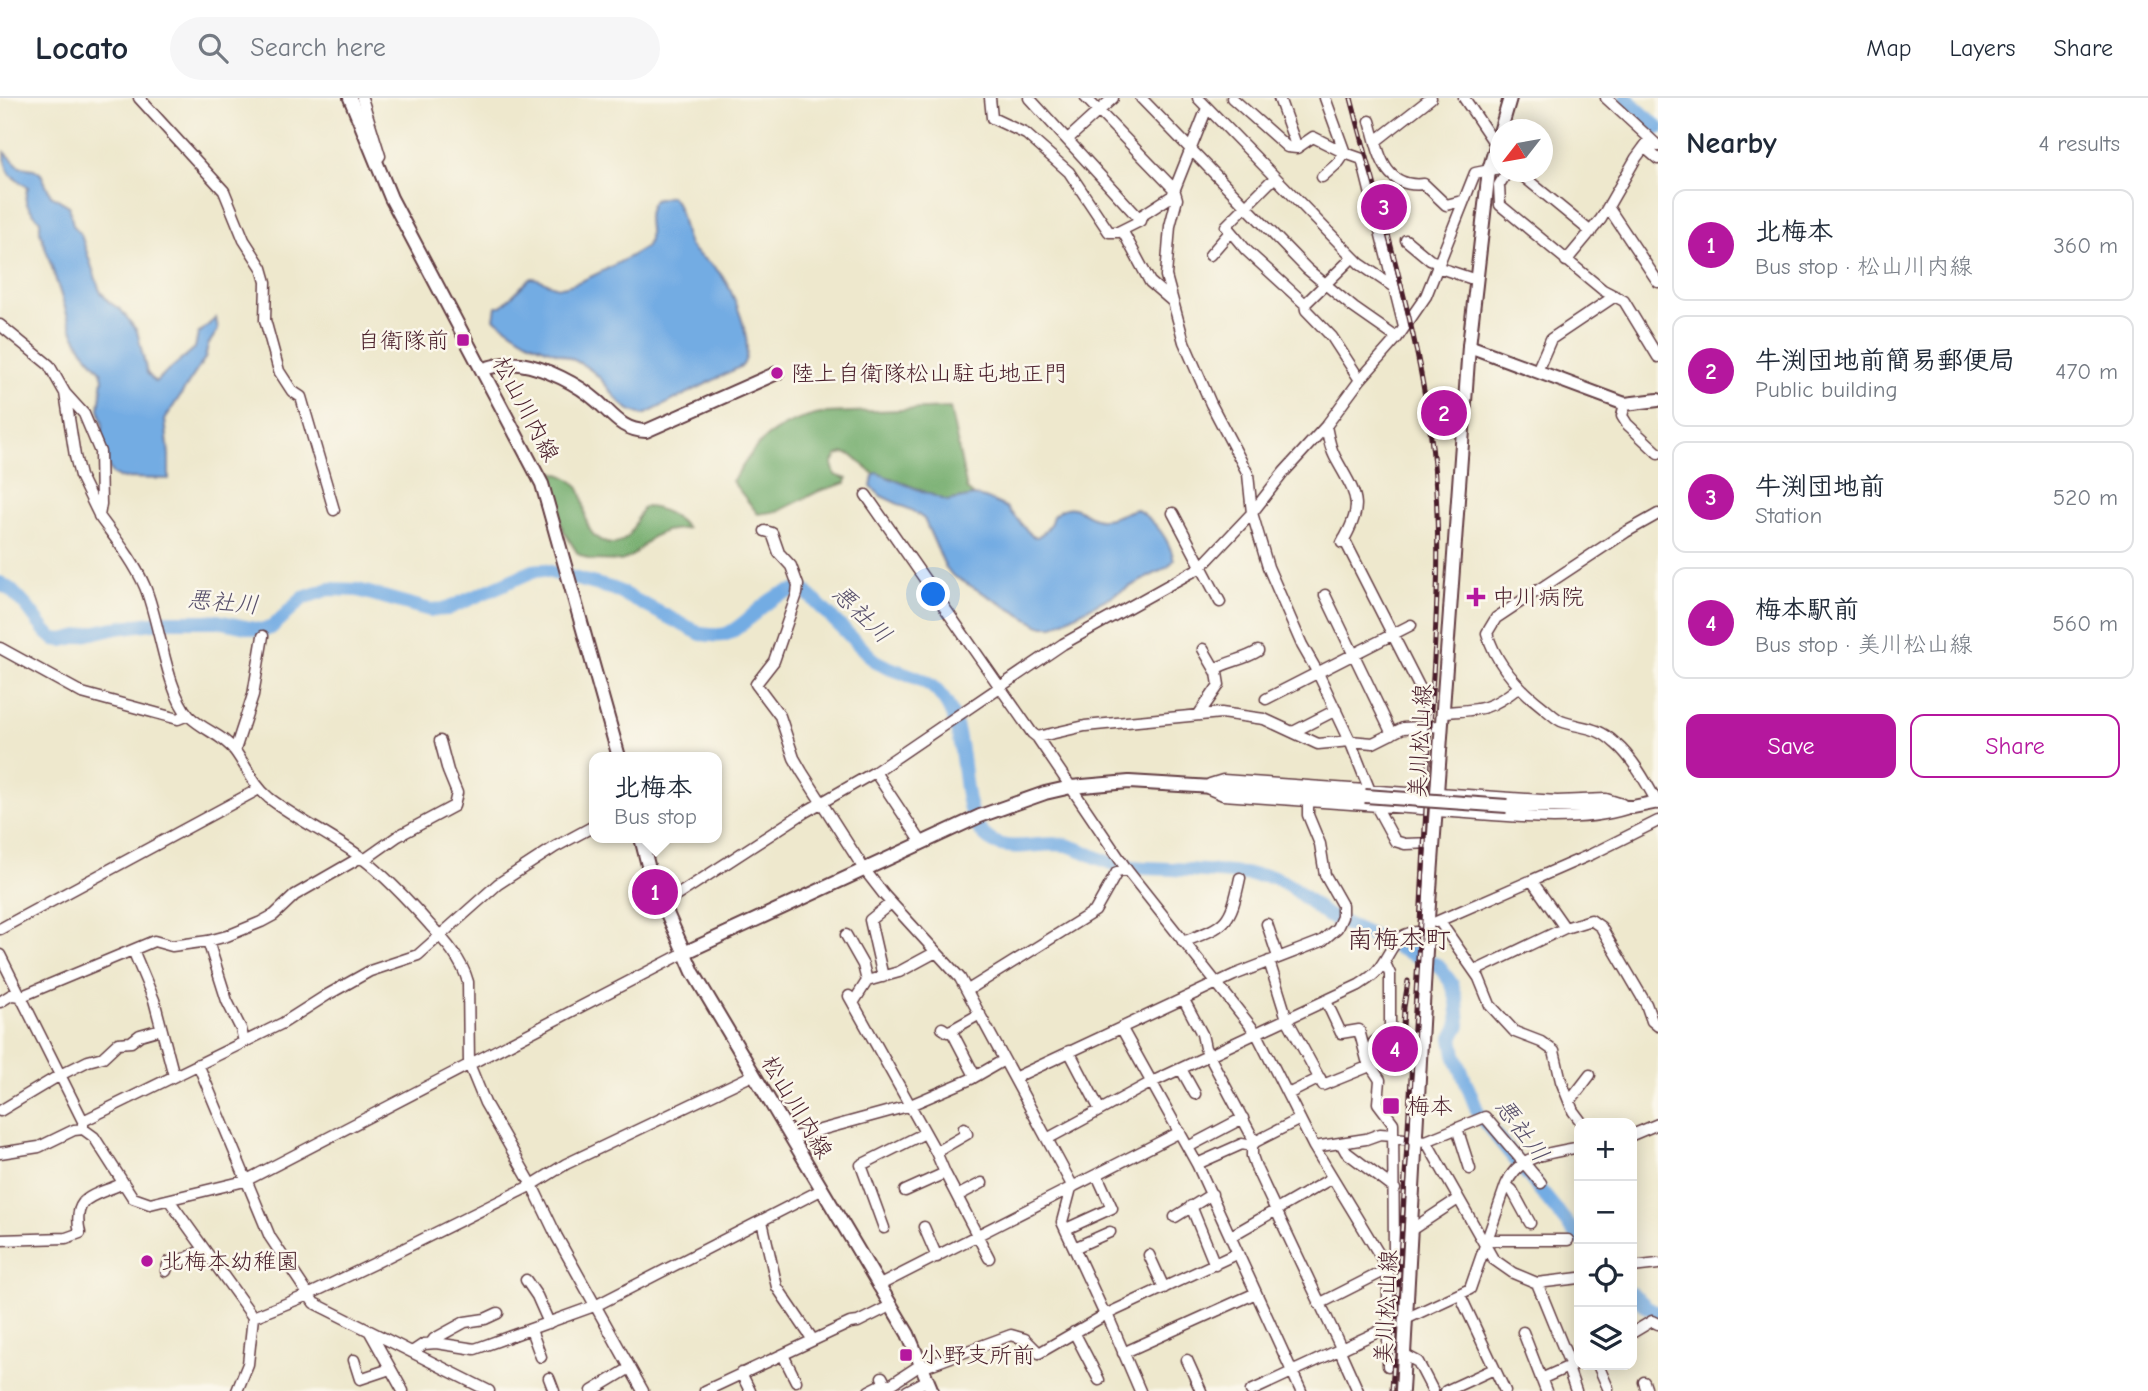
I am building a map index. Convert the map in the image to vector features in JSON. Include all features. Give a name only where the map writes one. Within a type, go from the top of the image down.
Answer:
[{"type":"main road","name":"松山川内線","points":[[350,98],[391,198],[435,287],[483,369],[541,484],[619,752]]},
{"type":"main road","name":"美川松山線","points":[[1503,119],[1510,98]]},
{"type":"main road","name":"美川松山線","points":[[1402,1391],[1411,1230],[1420,1140],[1441,726],[1469,346],[1476,279],[1493,182]]},
{"type":"main road","points":[[1469,346],[1626,404],[1658,400]]},
{"type":"main road","points":[[483,369],[520,364],[552,374],[583,390],[623,426],[635,431],[646,431],[777,373]]},
{"type":"main road","points":[[684,953],[980,816],[1021,799],[1071,787],[1129,782],[1368,793],[1507,806],[1633,807],[1658,803]]},
{"type":"main road","name":"松山川内線","points":[[642,843],[651,877],[684,953],[753,1075],[908,1334],[930,1386]]},
{"type":"street","points":[[139,98],[224,191],[244,240],[262,268],[266,282],[265,320],[279,371],[292,391],[301,397],[334,510]]},
{"type":"street","points":[[362,98],[380,156],[376,161]]},
{"type":"street","points":[[990,98],[992,118],[1026,134],[1069,172],[1109,232],[1118,232],[1140,221],[1141,216],[1171,196],[1207,108]]},
{"type":"street","points":[[1029,98],[1137,216],[1141,216]]},
{"type":"street","points":[[1086,98],[1174,189],[1177,199],[1170,226],[1166,276],[1172,302],[1184,342],[1211,404],[1248,474],[1252,513],[1268,567],[1302,645],[1350,741],[1368,793],[1395,841],[1405,844],[1434,843]]},
{"type":"street","points":[[1068,139],[1113,98]]},
{"type":"street","points":[[1141,98],[1324,284],[1397,338]]},
{"type":"street","points":[[1198,98],[1353,257],[1394,287]]},
{"type":"street","points":[[1233,100],[1246,98]]},
{"type":"street","points":[[1279,98],[1297,148]]},
{"type":"street","points":[[1325,98],[1345,153]]},
{"type":"street","points":[[1376,141],[1432,98]]},
{"type":"street","points":[[1464,98],[1490,137]]},
{"type":"street","points":[[1606,98],[1651,144],[1658,159]]},
{"type":"street","points":[[1233,100],[1287,147],[1297,148],[1313,137],[1362,159],[1404,327]]},
{"type":"street","points":[[1370,121],[1387,170],[1396,179],[1410,185],[1424,184],[1446,205],[1462,201]]},
{"type":"street","points":[[1566,261],[1591,232],[1651,144]]},
{"type":"street","points":[[1322,177],[1345,153]]},
{"type":"street","points":[[662,905],[875,772],[1090,628],[1200,567],[1252,513],[1283,472],[1326,426],[1360,380],[1397,338],[1426,296],[1475,173],[1490,170]]},
{"type":"street","points":[[1275,177],[1226,226],[1246,250],[1305,304],[1306,310],[1332,337],[1360,380]]},
{"type":"street","points":[[1501,182],[1500,205],[1603,290],[1624,301],[1658,357]]},
{"type":"street","points":[[1530,182],[1591,232]]},
{"type":"street","points":[[1608,207],[1658,282]]},
{"type":"street","points":[[1122,230],[1150,282],[1172,302]]},
{"type":"street","points":[[1210,255],[1230,232]]},
{"type":"street","points":[[1406,240],[1438,265],[1476,279]]},
{"type":"street","points":[[1305,304],[1353,257]]},
{"type":"street","points":[[1537,371],[1551,339],[1615,296]]},
{"type":"street","points":[[0,325],[49,365],[65,393],[84,414],[100,452],[99,516]]},
{"type":"street","points":[[65,393],[80,476],[99,516],[139,573],[157,623],[174,689],[188,715],[235,750],[259,789],[289,812],[362,858],[392,882],[439,935],[464,969],[468,982],[469,1063],[485,1104],[532,1185],[557,1237],[643,1391]]},
{"type":"street","points":[[1626,404],[1622,416],[1627,424],[1658,453]]},
{"type":"street","points":[[1326,426],[1333,455],[1355,495],[1355,521],[1343,541],[1427,702],[1426,726]]},
{"type":"street","points":[[866,495],[1037,737],[1124,866],[1257,1034],[1314,1147],[1388,1269]]},
{"type":"street","points":[[1173,513],[1220,602]]},
{"type":"street","points":[[1658,513],[1496,618],[1487,633],[1490,644],[1523,693],[1560,721],[1591,727],[1615,742],[1658,803]]},
{"type":"street","points":[[765,531],[772,533],[779,553],[791,566],[798,590],[774,661],[756,684],[780,716],[794,758],[864,869],[968,990],[1072,1188],[1062,1222],[1140,1391]]},
{"type":"street","points":[[1325,595],[1392,734]]},
{"type":"street","points":[[1266,699],[1411,625]]},
{"type":"street","points":[[235,750],[253,695],[263,636]]},
{"type":"street","points":[[0,648],[82,693],[178,719],[188,715]]},
{"type":"street","points":[[1199,714],[1219,685],[1215,669],[1203,649]]},
{"type":"street","points":[[1215,669],[1223,664],[1246,659],[1258,651]]},
{"type":"street","points":[[1443,712],[1474,711],[1493,705],[1519,687]]},
{"type":"street","points":[[1293,732],[1336,710]]},
{"type":"street","points":[[1037,737],[1085,726],[1221,713],[1264,719],[1318,744],[1350,741],[1373,743],[1404,728],[1441,726]]},
{"type":"street","points":[[0,1002],[12,995],[22,996],[154,941],[172,946],[208,941],[227,936],[274,915],[295,895],[454,806],[457,793],[440,741]]},
{"type":"street","points":[[875,772],[922,843]]},
{"type":"street","points":[[1202,786],[1223,795],[1422,809]]},
{"type":"street","points":[[0,929],[259,789]]},
{"type":"street","points":[[1400,808],[1407,802],[1402,792]]},
{"type":"street","points":[[1368,793],[1422,794]]},
{"type":"street","points":[[1438,793],[1546,800],[1606,799],[1633,807]]},
{"type":"street","points":[[1014,1079],[1069,1051],[1273,959],[1322,941],[1337,928],[1342,917],[1342,905],[1325,875],[1320,844],[1308,815],[1308,802]]},
{"type":"street","points":[[1437,811],[1558,817],[1607,815],[1633,807]]},
{"type":"street","points":[[1047,1139],[1152,1082],[1326,1002],[1370,978],[1398,940],[1410,933],[1532,881],[1658,821]]},
{"type":"street","points":[[0,1153],[39,1147],[174,1076],[283,1023],[370,971],[418,955],[498,884],[555,847],[589,830]]},
{"type":"street","points":[[968,990],[1095,911],[1116,872],[1124,866]]},
{"type":"street","points":[[1183,942],[1215,930],[1226,922],[1231,915],[1240,878]]},
{"type":"street","points":[[1532,881],[1565,928]]},
{"type":"street","points":[[883,976],[870,920],[891,903]]},
{"type":"street","points":[[1475,971],[1565,928],[1585,921],[1596,922],[1646,1004],[1652,1021],[1658,1026]]},
{"type":"street","points":[[1267,924],[1287,1020],[1323,1085],[1370,1066]]},
{"type":"street","points":[[1432,925],[1475,971],[1490,1004],[1508,1024],[1522,1036],[1541,1042],[1554,1051],[1561,1081],[1579,1118]]},
{"type":"street","points":[[846,935],[863,965],[867,981]]},
{"type":"street","points":[[208,941],[227,1001],[241,1029],[244,1042]]},
{"type":"street","points":[[133,950],[154,1000],[174,1076]]},
{"type":"street","points":[[936,952],[899,972],[867,981],[851,1000],[936,1152],[944,1173],[989,1258]]},
{"type":"street","points":[[0,955],[83,1125],[94,1137],[133,1198],[150,1204],[245,1181],[684,953]]},
{"type":"street","points":[[1386,956],[1390,974],[1388,1032]]},
{"type":"street","points":[[1184,1000],[1243,1118],[1254,1144],[1252,1156],[1358,1391]]},
{"type":"street","points":[[1326,1002],[1340,1033],[1359,1030],[1363,1051],[1380,1080],[1378,1103],[1393,1123],[1394,1254],[1388,1269],[1388,1366]]},
{"type":"street","points":[[975,1076],[947,1029],[980,1014]]},
{"type":"street","points":[[0,1111],[60,1075],[88,1061],[103,1057],[118,1044],[131,1042],[140,1035],[161,1029]]},
{"type":"street","points":[[1122,1029],[1212,1194],[1301,1391]]},
{"type":"street","points":[[1069,1051],[1100,1110]]},
{"type":"street","points":[[792,1138],[908,1106],[1004,1060]]},
{"type":"street","points":[[198,1064],[270,1237],[314,1303],[489,1391]]},
{"type":"street","points":[[1181,1069],[1195,1094]]},
{"type":"street","points":[[253,1317],[308,1295],[532,1185],[566,1164],[753,1075]]},
{"type":"street","points":[[1570,1101],[1590,1075]]},
{"type":"street","points":[[1288,1094],[1320,1078]]},
{"type":"street","points":[[1188,1147],[1243,1118]]},
{"type":"street","points":[[1197,1164],[1242,1144],[1254,1144],[1300,1119]]},
{"type":"street","points":[[1314,1147],[1366,1139],[1380,1134],[1420,1140],[1480,1120],[1541,1183]]},
{"type":"street","points":[[1637,1133],[1658,1125]]},
{"type":"street","points":[[936,1152],[967,1134],[964,1128]]},
{"type":"street","points":[[1457,1128],[1470,1169]]},
{"type":"street","points":[[878,1286],[1180,1132]]},
{"type":"street","points":[[884,1228],[861,1165],[925,1133]]},
{"type":"street","points":[[1420,1140],[1502,1267],[1537,1283],[1574,1279]]},
{"type":"street","points":[[1341,1143],[1346,1152],[1395,1189]]},
{"type":"street","points":[[1251,1391],[1470,1289],[1506,1185],[1520,1164],[1574,1148]]},
{"type":"street","points":[[905,1191],[944,1173]]},
{"type":"street","points":[[1066,1229],[1112,1208],[1097,1175]]},
{"type":"street","points":[[1230,1236],[1332,1178]]},
{"type":"street","points":[[957,1196],[982,1183]]},
{"type":"street","points":[[0,1241],[66,1238],[80,1233],[78,1210],[84,1200],[124,1185]]},
{"type":"street","points":[[1506,1185],[1512,1190],[1530,1223]]},
{"type":"street","points":[[412,1352],[431,1343],[475,1349],[597,1305],[821,1190]]},
{"type":"street","points":[[1175,1217],[1212,1194]]},
{"type":"street","points":[[169,1199],[253,1317],[248,1364],[237,1391]]},
{"type":"street","points":[[1411,1230],[1458,1199]]},
{"type":"street","points":[[1191,1206],[1215,1265]]},
{"type":"street","points":[[762,1221],[777,1287],[813,1340]]},
{"type":"street","points":[[924,1227],[937,1257]]},
{"type":"street","points":[[1074,1248],[1110,1232]]},
{"type":"street","points":[[1486,1244],[1567,1240]]},
{"type":"street","points":[[166,1271],[169,1262],[187,1258],[204,1249]]},
{"type":"street","points":[[869,1391],[883,1380],[890,1385],[923,1366],[1011,1335],[1025,1339],[1039,1353],[1106,1315],[1238,1253]]},
{"type":"street","points":[[1149,1255],[1164,1288]]},
{"type":"street","points":[[1637,1266],[1658,1264]]},
{"type":"street","points":[[1319,1304],[1388,1269]]},
{"type":"street","points":[[526,1280],[537,1296],[549,1323]]},
{"type":"street","points":[[1537,1283],[1572,1363],[1576,1391]]},
{"type":"street","points":[[1123,1353],[1256,1293]]},
{"type":"street","points":[[1460,1295],[1494,1369],[1499,1391]]},
{"type":"street","points":[[705,1391],[890,1306]]},
{"type":"street","points":[[431,1343],[465,1322],[485,1319],[498,1313]]},
{"type":"street","points":[[1637,1330],[1652,1321],[1658,1324]]},
{"type":"street","points":[[531,1330],[541,1357]]},
{"type":"street","points":[[370,1332],[403,1391]]},
{"type":"street","points":[[1074,1332],[1099,1380]]},
{"type":"street","points":[[1523,1332],[1546,1391]]},
{"type":"street","points":[[783,1355],[796,1381]]},
{"type":"street","points":[[1405,1355],[1418,1363],[1433,1391]]},
{"type":"street","points":[[354,1360],[360,1379],[390,1369]]},
{"type":"street","points":[[1187,1360],[1200,1391]]},
{"type":"street","points":[[1541,1379],[1572,1363]]},
{"type":"street","points":[[592,1391],[630,1368]]},
{"type":"street","points":[[1446,1391],[1494,1369]]},
{"type":"street","points":[[1600,1370],[1608,1388]]},
{"type":"street","points":[[741,1373],[750,1391]]},
{"type":"street","points":[[550,1378],[554,1391]]},
{"type":"street","points":[[907,1391],[930,1386]]},
{"type":"green space","points":[[950,408],[967,490],[974,496],[947,501],[891,478],[874,474],[851,455],[844,453],[837,455],[832,464],[835,475],[847,479],[846,483],[819,491],[779,511],[758,514],[732,481],[768,436],[806,418],[826,413]]},
{"type":"green space","points":[[545,471],[572,480],[578,487],[589,529],[603,542],[614,544],[625,539],[644,507],[667,513],[687,528],[665,531],[652,537],[632,556],[621,561],[590,560],[578,554],[563,530]]},
{"type":"water","points":[[5,152],[20,167],[34,169],[41,174],[51,195],[69,206],[73,225],[81,235],[100,291],[109,302],[121,310],[137,331],[147,373],[155,382],[195,348],[198,334],[216,318],[218,330],[208,345],[205,358],[165,419],[169,479],[120,478],[113,475],[108,466],[103,468],[99,439],[103,426],[99,409],[103,378],[101,371],[83,350],[73,332],[40,231],[40,221],[26,202],[28,187],[10,174]]},
{"type":"water","points":[[671,196],[678,207],[690,246],[718,271],[730,290],[745,332],[746,357],[742,366],[644,415],[627,408],[599,377],[585,366],[527,341],[494,319],[496,306],[502,306],[530,278],[557,287],[569,285],[646,247],[650,206],[654,200]]},
{"type":"water","points":[[877,473],[947,501],[974,496],[985,498],[1006,507],[1032,536],[1037,537],[1048,528],[1053,516],[1067,508],[1078,509],[1099,519],[1136,509],[1160,531],[1174,560],[1168,567],[1054,626],[1040,626],[952,575],[945,566],[924,519],[881,496],[871,487],[873,476]]},
{"type":"waterway","points":[[1626,98],[1658,128]]},
{"type":"waterway","name":"悪社川","points":[[0,583],[27,607],[46,632],[54,639],[63,640],[109,629],[167,621],[218,621],[260,630],[271,628],[303,598],[329,589],[358,590],[430,610],[447,609],[533,571],[543,570],[614,589],[701,634],[719,635],[739,627],[764,605],[782,594],[805,591],[875,661],[924,681],[937,691],[949,707],[956,726],[969,805],[975,822],[993,842],[1012,847],[1066,845],[1129,867],[1274,877],[1292,887],[1326,915],[1439,966],[1452,984],[1457,1001],[1459,1025],[1452,1038],[1455,1055],[1479,1115],[1574,1232]]},
{"type":"waterway","name":"悪社川","points":[[1637,1298],[1658,1313]]},
{"type":"railway","points":[[1351,98],[1410,320],[1433,455],[1438,532],[1420,920],[1392,1391]]},
{"type":"railway","points":[[1401,1068],[1408,981]]},
{"type":"place","name":"牛渕団地前","points":[[1384,207]]},
{"type":"place","name":"自衛隊前","points":[[463,340]]},
{"type":"place","name":"陸上自衛隊松山駐屯地正門","points":[[777,373]]},
{"type":"place","name":"牛渕団地前簡易郵便局","points":[[1444,413]]},
{"type":"place","name":"中川病院","points":[[1476,597]]},
{"type":"place","name":"北梅本","points":[[655,892]]},
{"type":"place","name":"梅本駅前","points":[[1395,1049]]},
{"type":"place","name":"梅本","points":[[1391,1106]]},
{"type":"place","name":"北梅本幼稚園","points":[[147,1261]]},
{"type":"place","name":"小野支所前","points":[[906,1355]]},
{"type":"district","name":"南梅本町","points":[[1399,940]]}]
